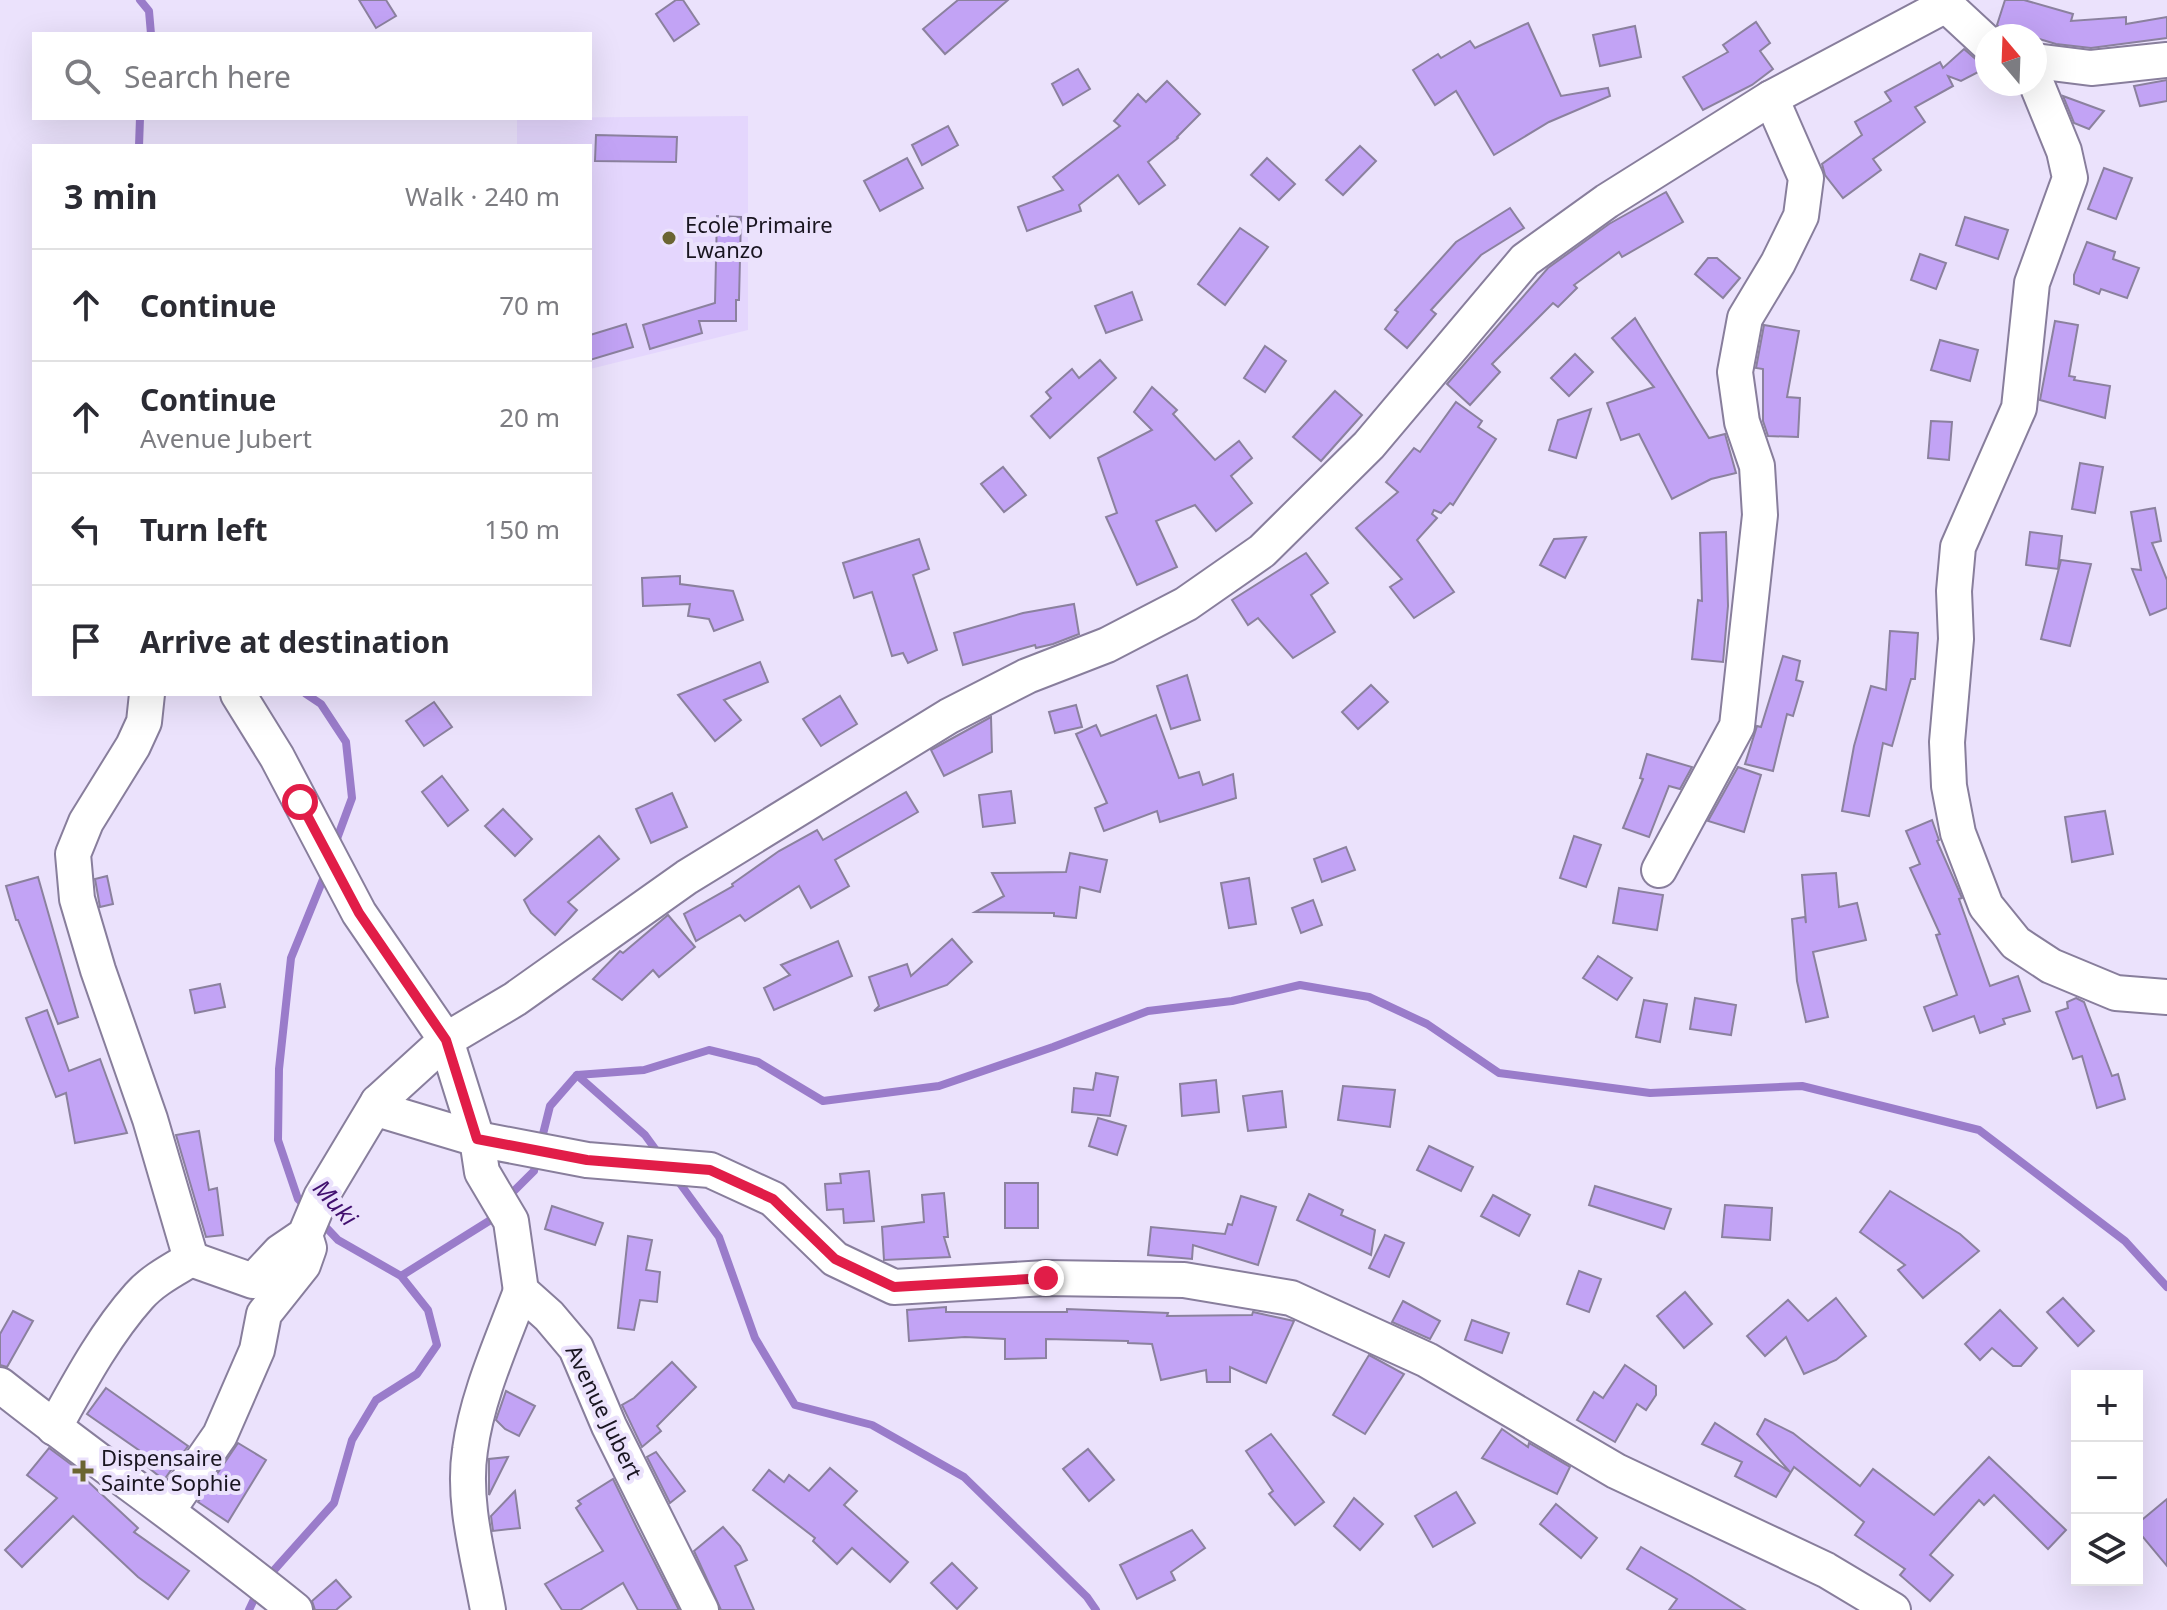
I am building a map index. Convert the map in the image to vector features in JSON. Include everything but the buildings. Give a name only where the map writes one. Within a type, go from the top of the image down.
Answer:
[{"type":"street","points":[[253,1281],[280,1252],[305,1235],[321,1197],[378,1102],[446,1040],[515,999],[687,877],[949,716],[1027,676],[1107,645],[1186,604],[1262,551],[1369,445],[1525,260],[1607,201],[1771,98],[1930,6],[1975,35]]},
{"type":"street","points":[[2047,62],[2091,68],[2167,60]]},
{"type":"street","points":[[2042,96],[2064,151],[2070,178],[2032,283],[2019,408],[1958,547],[1954,591],[1956,639],[1947,742],[1949,786],[1958,833],[1986,906],[2016,943],[2051,966],[2116,993],[2167,997]]},
{"type":"street","points":[[1659,870],[1737,726],[1760,515],[1757,466],[1742,422],[1735,372],[1745,318],[1778,263],[1801,216],[1806,178],[1771,98]]},
{"type":"street","points":[[147,696],[144,722],[133,746],[86,822],[73,854],[77,899],[89,941],[150,1119],[191,1259]]},
{"type":"street","points":[[239,696],[277,757],[359,913],[446,1040],[480,1156],[511,1221],[521,1291],[482,1400],[469,1451],[468,1493],[488,1610]]},
{"type":"street","points":[[378,1102],[387,1112],[480,1156],[587,1160],[710,1170],[773,1199],[835,1259],[894,1287],[1046,1278],[1184,1280],[1291,1298],[1427,1360],[1616,1471],[1826,1570],[1893,1610]]},
{"type":"street","points":[[168,1510],[220,1435],[257,1350],[264,1314],[303,1265],[309,1248],[305,1235]]},
{"type":"street","points":[[54,1428],[85,1374],[141,1294],[165,1274],[191,1259],[253,1281]]},
{"type":"street","points":[[253,1281],[264,1314]]},
{"type":"street","name":"Avenue Jubert","points":[[521,1291],[549,1316],[576,1348],[609,1426],[701,1610]]},
{"type":"street","points":[[3,1392],[168,1510],[295,1610]]},
{"type":"shaded area","name":"Ecole Primaire Lwanzo","points":[[748,116],[748,330],[592,369],[592,144],[517,144],[517,120],[592,120],[592,117]]},
{"type":"waterway","name":"Muki","points":[[140,0],[149,11],[151,32]]},
{"type":"waterway","name":"Muki","points":[[139,144],[140,120]]},
{"type":"waterway","name":"Muki","points":[[309,696],[321,704],[346,742],[352,798],[335,844]]},
{"type":"waterway","name":"Muki","points":[[307,1208],[298,1199],[278,1140],[279,1069],[291,958],[326,872]]},
{"type":"waterway","points":[[541,1142],[550,1106],[577,1075],[644,1070],[709,1050],[758,1062],[823,1101],[939,1086],[1148,1011],[1232,1001],[1300,985],[1369,997],[1427,1024],[1499,1073],[1650,1093],[1802,1086],[1979,1130],[2125,1241],[2167,1287]]},
{"type":"waterway","points":[[577,1075],[645,1135],[661,1157]]},
{"type":"waterway","points":[[507,1198],[534,1171],[536,1159]]},
{"type":"waterway","points":[[676,1178],[719,1237],[755,1338],[795,1405],[872,1425],[964,1477],[1087,1597],[1096,1610]]},
{"type":"waterway","points":[[401,1276],[489,1221],[496,1212]]},
{"type":"waterway","name":"Muki","points":[[267,1578],[334,1503],[352,1440],[376,1400],[417,1374],[437,1345],[428,1310],[401,1276],[338,1240],[320,1221]]},
{"type":"waterway","name":"Muki","points":[[249,1610],[257,1593]]},
{"type":"place","name":"Ecole Primaire Lwanzo","points":[[669,238]]},
{"type":"place","name":"Dispensaire Sainte Sophie","points":[[83,1471]]},
{"type":"route","points":[[300,802],[359,913],[446,1040],[477,1139],[587,1160],[710,1170],[773,1199],[835,1259],[894,1287],[1046,1278]]}]
